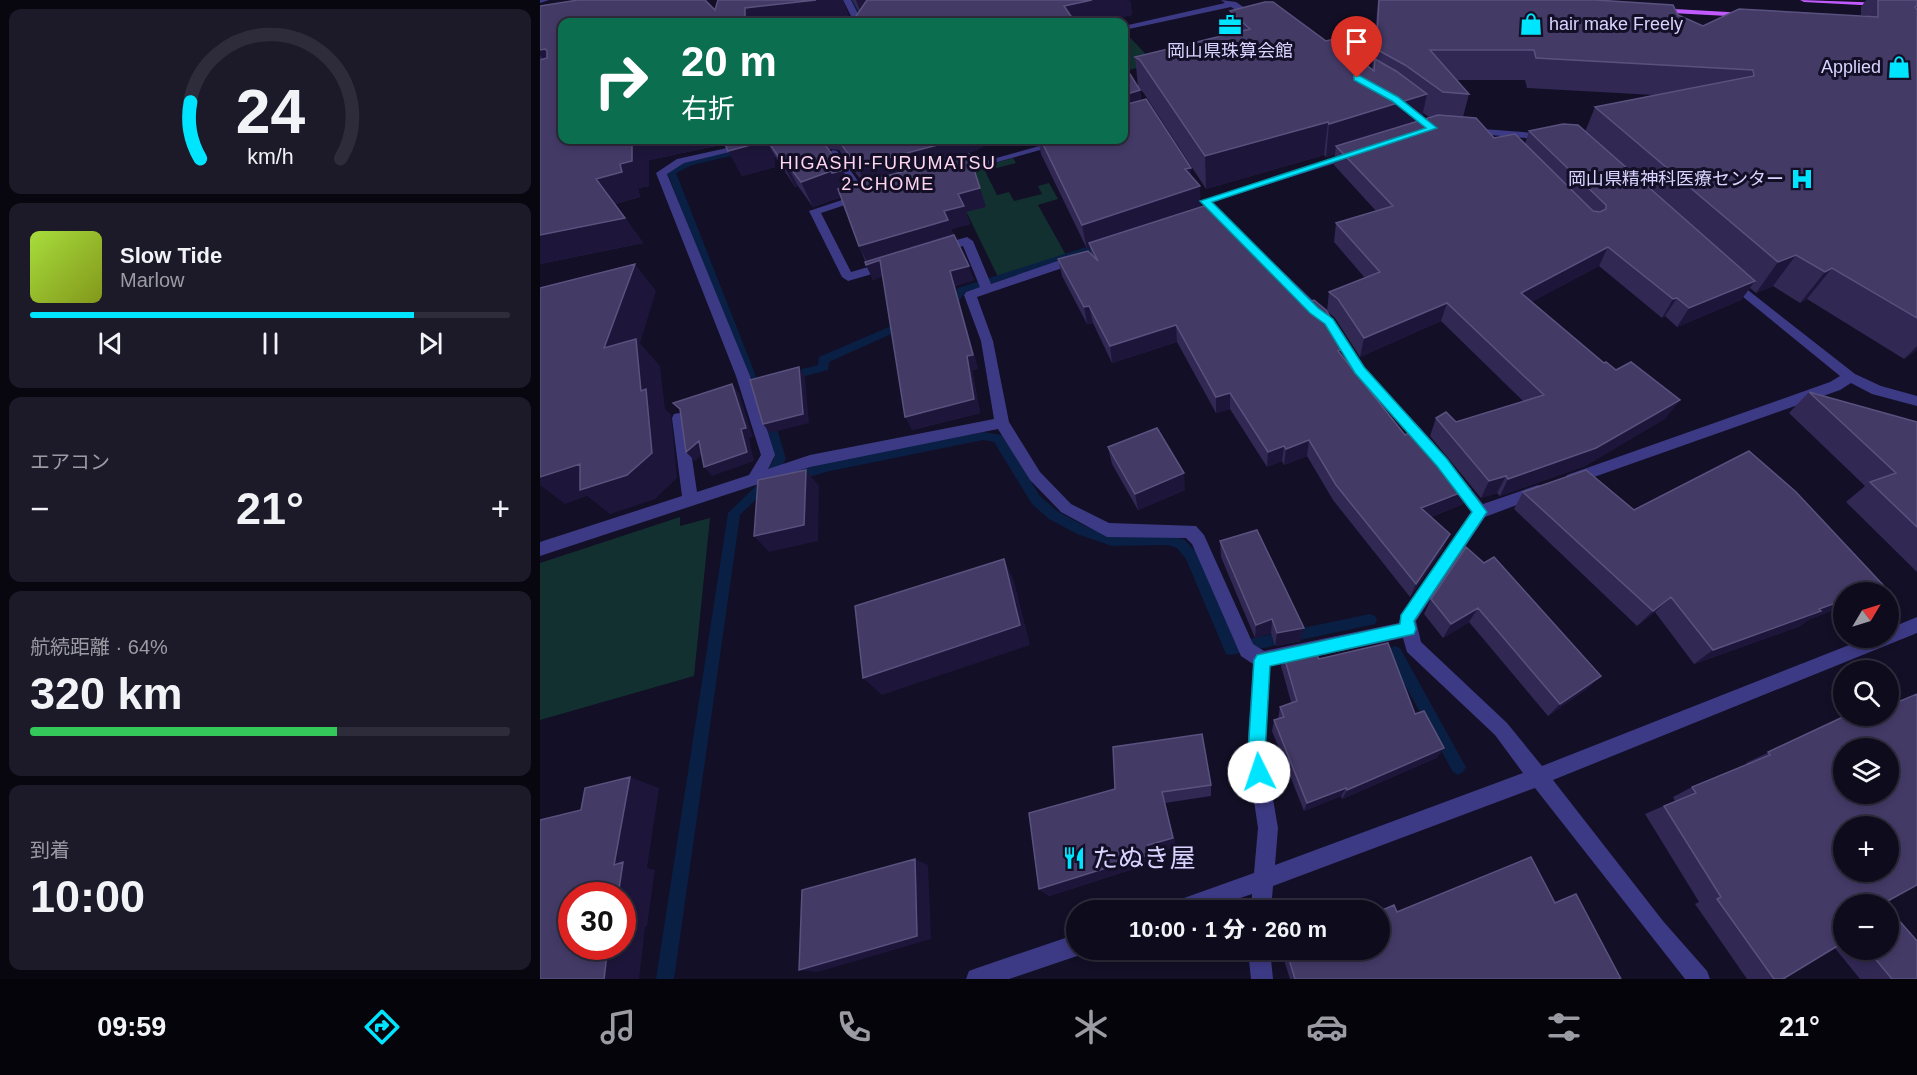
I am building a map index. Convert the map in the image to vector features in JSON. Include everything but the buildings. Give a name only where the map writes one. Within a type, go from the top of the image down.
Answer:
[{"type":"main road","points":[[1804,0],[1917,6]]},
{"type":"main road","points":[[1649,9],[1759,16]]},
{"type":"street","points":[[540,1],[545,0]]},
{"type":"street","points":[[847,0],[856,18]]},
{"type":"street","points":[[1128,27],[1229,2],[1261,21]]},
{"type":"street","points":[[1454,130],[1564,138]]},
{"type":"street","points":[[1498,133],[1514,150]]},
{"type":"street","points":[[756,144],[681,161],[661,173],[743,376],[754,410],[768,455],[758,476]]},
{"type":"street","points":[[944,174],[1056,144]]},
{"type":"street","points":[[1364,150],[1202,197],[1210,214],[1329,322],[1359,370],[1435,454]]},
{"type":"street","points":[[833,153],[869,195],[815,211],[848,277],[902,261]]},
{"type":"street","points":[[924,254],[967,241],[986,284]]},
{"type":"street","points":[[1096,252],[986,284],[970,295],[987,341],[1002,423],[1035,476],[1066,508],[1107,530],[1190,531],[1198,540],[1251,651],[1256,753],[1268,828],[1262,900]]},
{"type":"street","points":[[1723,274],[1749,298],[1851,378],[1877,390],[1917,401]]},
{"type":"street","points":[[1699,979],[1656,928],[1501,729],[1413,646],[1407,620],[1480,512],[1835,386],[1851,378]]},
{"type":"street","points":[[679,418],[690,499]]},
{"type":"street","points":[[540,549],[758,476],[810,461],[1002,423]]},
{"type":"street","points":[[1448,470],[1480,512]]},
{"type":"street","points":[[1899,632],[1917,625]]},
{"type":"street","points":[[1251,651],[1408,629]]},
{"type":"street","points":[[1207,900],[1538,778],[1860,648]]},
{"type":"street","points":[[977,979],[1066,949]]},
{"type":"street","points":[[1260,960],[1262,979]]},
{"type":"green space","points":[[1128,35],[1154,63],[1128,70]]},
{"type":"green space","points":[[1013,158],[1016,163],[985,171],[997,195],[1009,192],[1014,201],[1042,194],[1038,186],[1049,183],[1058,199],[1038,205],[1066,255],[998,277],[949,176]]},
{"type":"green space","points":[[680,517],[680,526],[710,518],[694,676],[540,720],[540,563]]},
{"type":"waterway","points":[[854,0],[862,18]]},
{"type":"waterway","points":[[745,150],[689,163],[671,172],[758,394]]},
{"type":"waterway","points":[[948,304],[954,302],[961,290],[1105,244]]},
{"type":"waterway","points":[[787,377],[824,367],[823,360],[905,324]]},
{"type":"waterway","points":[[665,979],[734,513],[765,484],[780,459],[768,419]]},
{"type":"waterway","points":[[794,476],[830,466],[983,436],[998,438],[1036,500],[1053,515],[1081,530],[1112,541],[1168,540],[1181,544],[1191,556],[1231,649],[1370,620]]},
{"type":"waterway","points":[[1395,653],[1458,767]]},
{"type":"place","name":"hair make Freely","points":[[1531,24]]},
{"type":"place","name":"岡山県珠算会館","points":[[1230,25]]},
{"type":"place","name":"Applied","points":[[1899,67]]},
{"type":"place","name":"岡山県精神科医療センター","points":[[1802,179]]},
{"type":"place","name":"たぬき屋","points":[[1074,858]]},
{"type":"district","name":"HIGASHI-FURUMATSU 2-CHOME","points":[[888,174]]},
{"type":"route","points":[[1259,772],[1256,753],[1262,660],[1408,629],[1407,620],[1480,512],[1442,462],[1359,370],[1329,322],[1314,310],[1205,201],[1432,128],[1395,99],[1357,78]]}]
